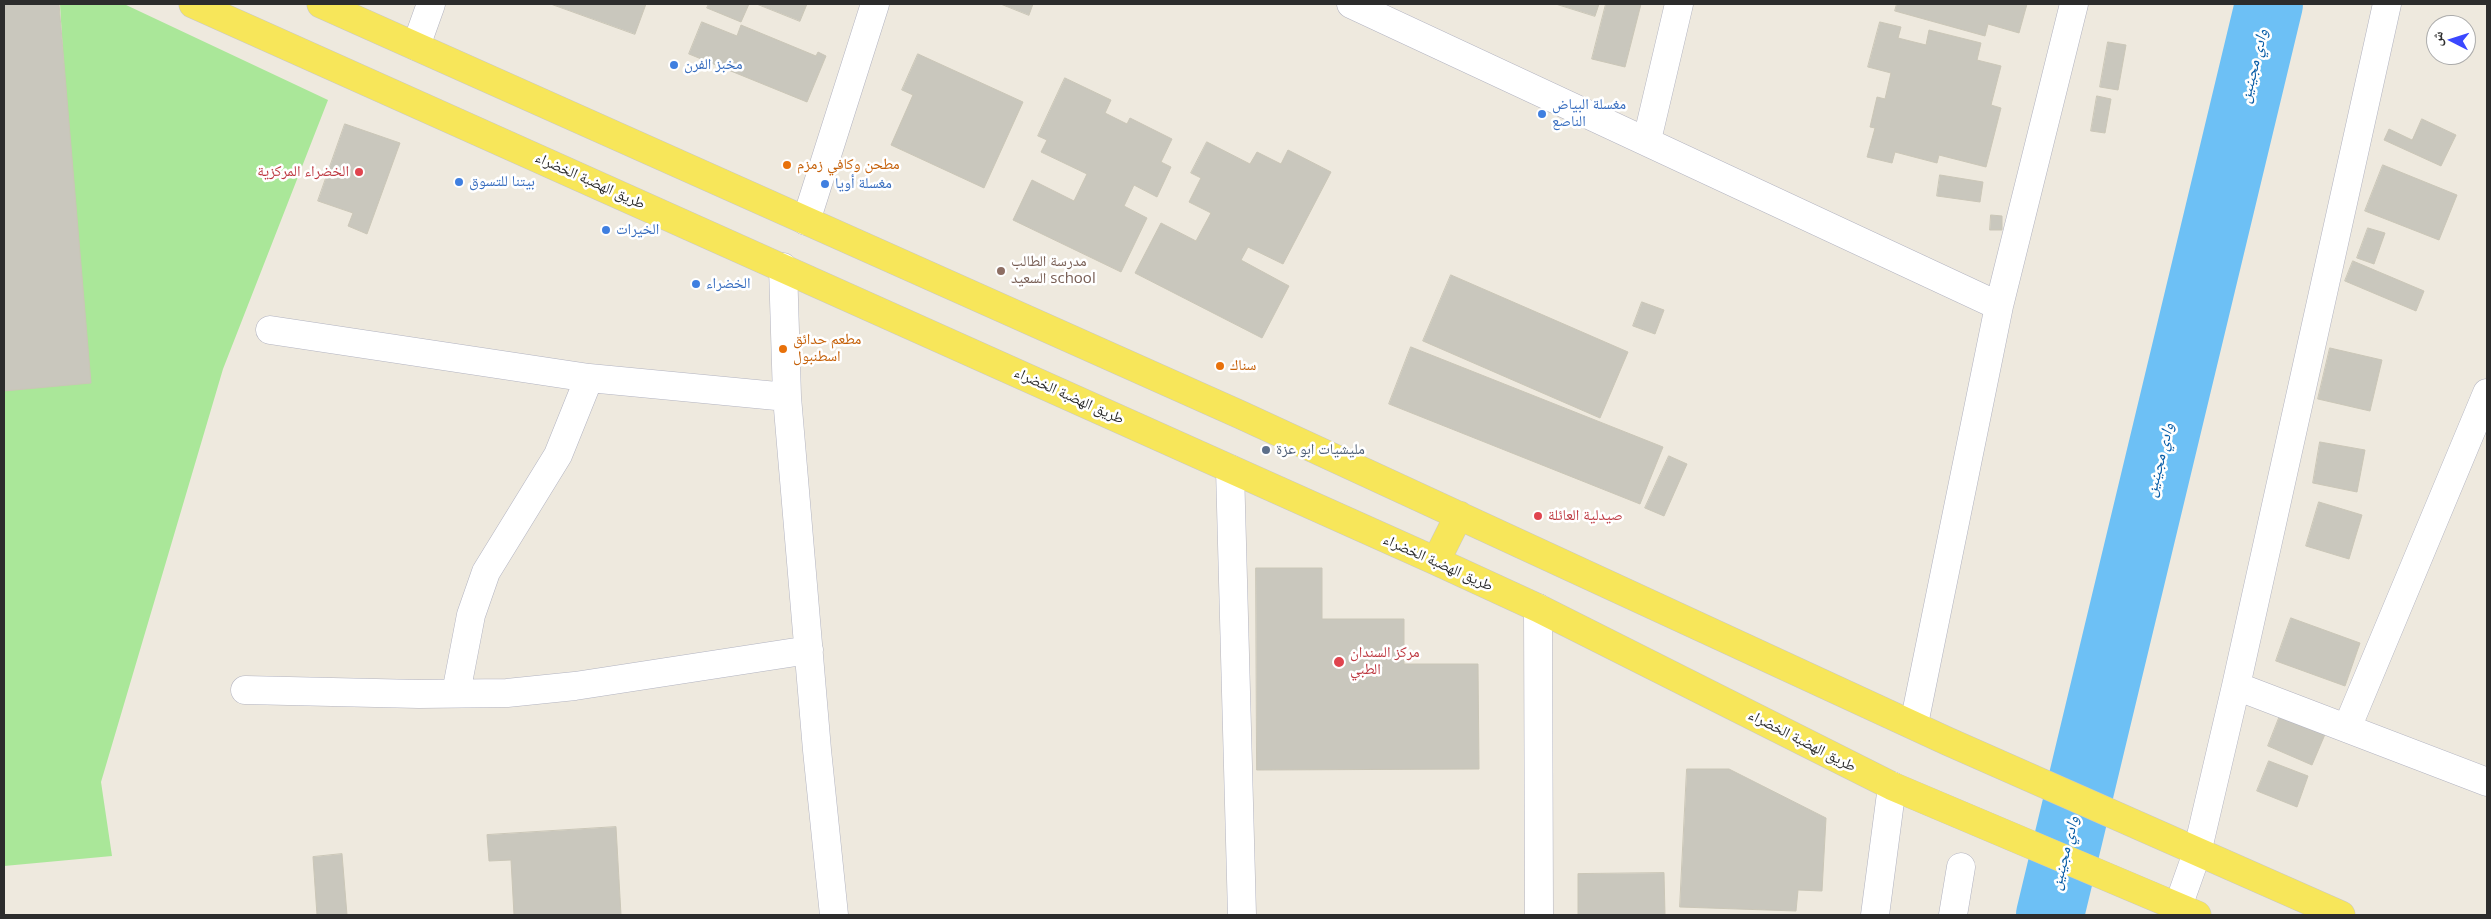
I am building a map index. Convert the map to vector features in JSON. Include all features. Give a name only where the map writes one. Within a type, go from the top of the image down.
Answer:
[{"type":"main road","name":"طريق الهضبة الخضراء","points":[[193,4],[1436,561],[1538,608],[1892,786],[1937,807],[2176,908]]},
{"type":"main road","points":[[321,4],[1241,415],[1914,724],[1947,741],[2341,915]]},
{"type":"main road","points":[[1436,561],[1459,515]]},
{"type":"street","points":[[416,46],[431,4]]},
{"type":"street","points":[[806,221],[875,4]]},
{"type":"street","points":[[1351,4],[1647,140],[1999,306]]},
{"type":"street","points":[[1647,140],[1679,4]]},
{"type":"street","points":[[1914,724],[1999,306],[2074,4]]},
{"type":"street","points":[[2176,908],[2186,848],[2236,686],[2388,4]]},
{"type":"street","points":[[783,267],[787,397],[816,750],[834,915]]},
{"type":"street","points":[[270,330],[589,378],[787,397]]},
{"type":"street","points":[[456,694],[471,615],[486,572],[558,455],[589,378]]},
{"type":"street","points":[[2347,728],[2487,393]]},
{"type":"street","points":[[1230,469],[1242,915]]},
{"type":"street","points":[[1538,608],[1539,915]]},
{"type":"street","points":[[245,690],[456,694],[507,693],[574,686],[809,650]]},
{"type":"street","points":[[2236,686],[2487,782]]},
{"type":"street","points":[[1875,915],[1892,786]]},
{"type":"street","points":[[1953,915],[1961,867]]},
{"type":"green space","points":[[60,4],[124,4],[328,100],[223,369],[101,782],[112,856],[4,866],[4,380],[82,372]]},
{"type":"building","points":[[4,4],[59,4],[91,383],[4,391]]},
{"type":"building","points":[[551,4],[646,4],[635,34]]},
{"type":"building","points":[[709,4],[749,4],[741,22],[707,8]]},
{"type":"building","points":[[757,4],[807,4],[800,21]]},
{"type":"building","points":[[1001,4],[1033,4],[1029,15]]},
{"type":"building","points":[[1556,4],[1599,4],[1595,16]]},
{"type":"building","points":[[1606,4],[1641,4],[1625,67],[1592,59]]},
{"type":"building","points":[[1897,4],[2027,4],[2019,33],[1988,24],[1985,36],[1895,11]]},
{"type":"building","points":[[702,22],[737,36],[741,25],[816,56],[818,52],[826,56],[807,102],[689,54]]},
{"type":"building","points":[[1880,22],[1901,27],[1898,38],[1926,45],[1929,30],[1981,43],[1977,60],[2001,66],[1991,105],[2001,108],[1986,167],[1939,155],[1937,163],[1895,152],[1892,163],[1867,157],[1875,128],[1870,127],[1877,97],[1885,99],[1891,73],[1868,67]]},
{"type":"building","points":[[2108,42],[2126,45],[2118,90],[2100,87]]},
{"type":"building","points":[[918,54],[1023,102],[984,188],[891,145],[913,95],[902,90]]},
{"type":"building","points":[[1065,78],[1111,100],[1105,113],[1127,124],[1130,118],[1172,139],[1161,162],[1171,167],[1157,197],[1134,185],[1124,206],[1147,218],[1121,272],[1013,220],[1032,180],[1074,201],[1087,174],[1041,152],[1047,140],[1038,136]]},
{"type":"building","points":[[2097,96],[2111,99],[2105,133],[2091,131]]},
{"type":"building","points":[[2422,119],[2456,135],[2441,166],[2384,140],[2389,129],[2412,140]]},
{"type":"building","name":"الخضراء المركزية","points":[[345,124],[400,143],[367,234],[348,226],[353,213],[318,201]]},
{"type":"building","points":[[1207,142],[1250,164],[1257,152],[1281,164],[1288,150],[1331,172],[1283,264],[1248,247],[1241,260],[1289,286],[1262,338],[1135,273],[1161,223],[1196,241],[1211,213],[1189,202],[1201,178],[1191,173]]},
{"type":"building","points":[[2383,165],[2457,195],[2439,240],[2365,211]]},
{"type":"building","points":[[1940,175],[1983,182],[1980,202],[1937,196]]},
{"type":"building","points":[[1991,215],[2002,216],[2002,230],[1990,230]]},
{"type":"building","points":[[2368,228],[2385,233],[2374,264],[2357,258]]},
{"type":"building","points":[[2353,261],[2424,291],[2416,311],[2345,281]]},
{"type":"building","points":[[1451,275],[1628,352],[1600,418],[1423,341]]},
{"type":"building","points":[[1642,302],[1664,310],[1655,334],[1633,326]]},
{"type":"building","points":[[1411,347],[1663,447],[1640,504],[1389,404]]},
{"type":"building","points":[[2330,348],[2382,360],[2370,411],[2318,399]]},
{"type":"building","points":[[2320,442],[2365,450],[2357,492],[2313,483]]},
{"type":"building","points":[[1669,456],[1687,464],[1664,516],[1645,508]]},
{"type":"building","points":[[2319,502],[2362,515],[2349,559],[2306,546]]},
{"type":"building","points":[[1256,568],[1322,568],[1322,619],[1404,619],[1404,664],[1478,664],[1479,769],[1257,770]]},
{"type":"building","points":[[2291,618],[2360,643],[2345,686],[2276,661]]},
{"type":"building","points":[[2281,713],[2326,732],[2312,765],[2268,746]]},
{"type":"building","points":[[2269,761],[2308,776],[2297,807],[2257,791]]},
{"type":"building","points":[[1687,769],[1729,769],[1826,818],[1822,891],[1798,890],[1796,911],[1680,907]]},
{"type":"building","points":[[616,827],[621,915],[514,915],[511,860],[489,861],[487,835]]},
{"type":"building","points":[[342,854],[347,915],[317,915],[313,857]]},
{"type":"building","points":[[1664,873],[1665,915],[1578,915],[1578,874]]},
{"type":"waterway","name":"وادي مجينين","points":[[2050,915],[2269,4]]},
{"type":"place","name":"مخبز الفرن","points":[[674,65]]},
{"type":"place","name":"مغسلة البياض الناصع","points":[[1542,114]]},
{"type":"place","name":"مطحن وكافي زمزم","points":[[787,165]]},
{"type":"place","name":"الخضراء المركزية","points":[[359,172]]},
{"type":"place","name":"بيتنا للتسوق","points":[[459,182]]},
{"type":"place","name":"مغسلة أويا","points":[[825,184]]},
{"type":"place","name":"الخيرات","points":[[606,230]]},
{"type":"place","name":"مدرسة الطالب السعيد school","points":[[1001,271]]},
{"type":"place","name":"الخضراء","points":[[696,284]]},
{"type":"place","name":"مطعم حدائق اسطنبول","points":[[783,349]]},
{"type":"place","name":"سناك","points":[[1220,366]]},
{"type":"place","name":"مليشيات ابو عزة","points":[[1266,450]]},
{"type":"place","name":"صيدلية العائلة","points":[[1538,516]]},
{"type":"place","name":"مركز السندان الطبي","points":[[1339,662]]}]
